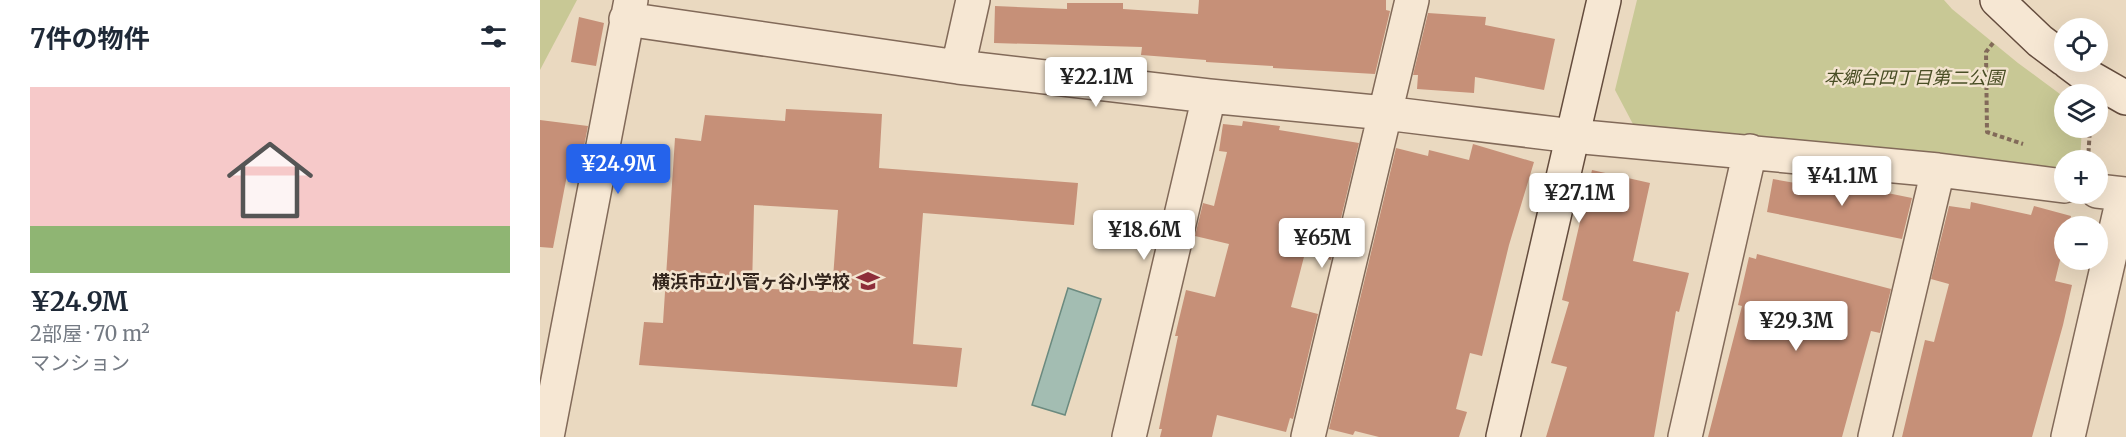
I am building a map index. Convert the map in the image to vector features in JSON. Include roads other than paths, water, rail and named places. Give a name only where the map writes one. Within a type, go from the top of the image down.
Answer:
[{"type":"street","points":[[958,67],[973,0]]},
{"type":"street","points":[[1308,437],[1412,0]]},
{"type":"street","points":[[1503,437],[1604,0]]},
{"type":"street","points":[[1997,0],[2054,51]]},
{"type":"street","points":[[547,437],[628,10],[958,67],[1209,96],[1385,113],[1573,136],[1938,170],[2054,185]]},
{"type":"street","points":[[2081,72],[2126,98]]},
{"type":"street","points":[[1128,437],[1209,96]]},
{"type":"street","points":[[1685,437],[1750,151]]},
{"type":"street","points":[[1875,437],[1938,170]]},
{"type":"street","points":[[2068,437],[2124,194],[2108,192]]},
{"type":"place","name":"横浜市立小菅ヶ谷小学校","points":[[868,281]]},
{"type":"park label","name":"本郷台四丁目第二公園","points":[[1914,77]]}]
